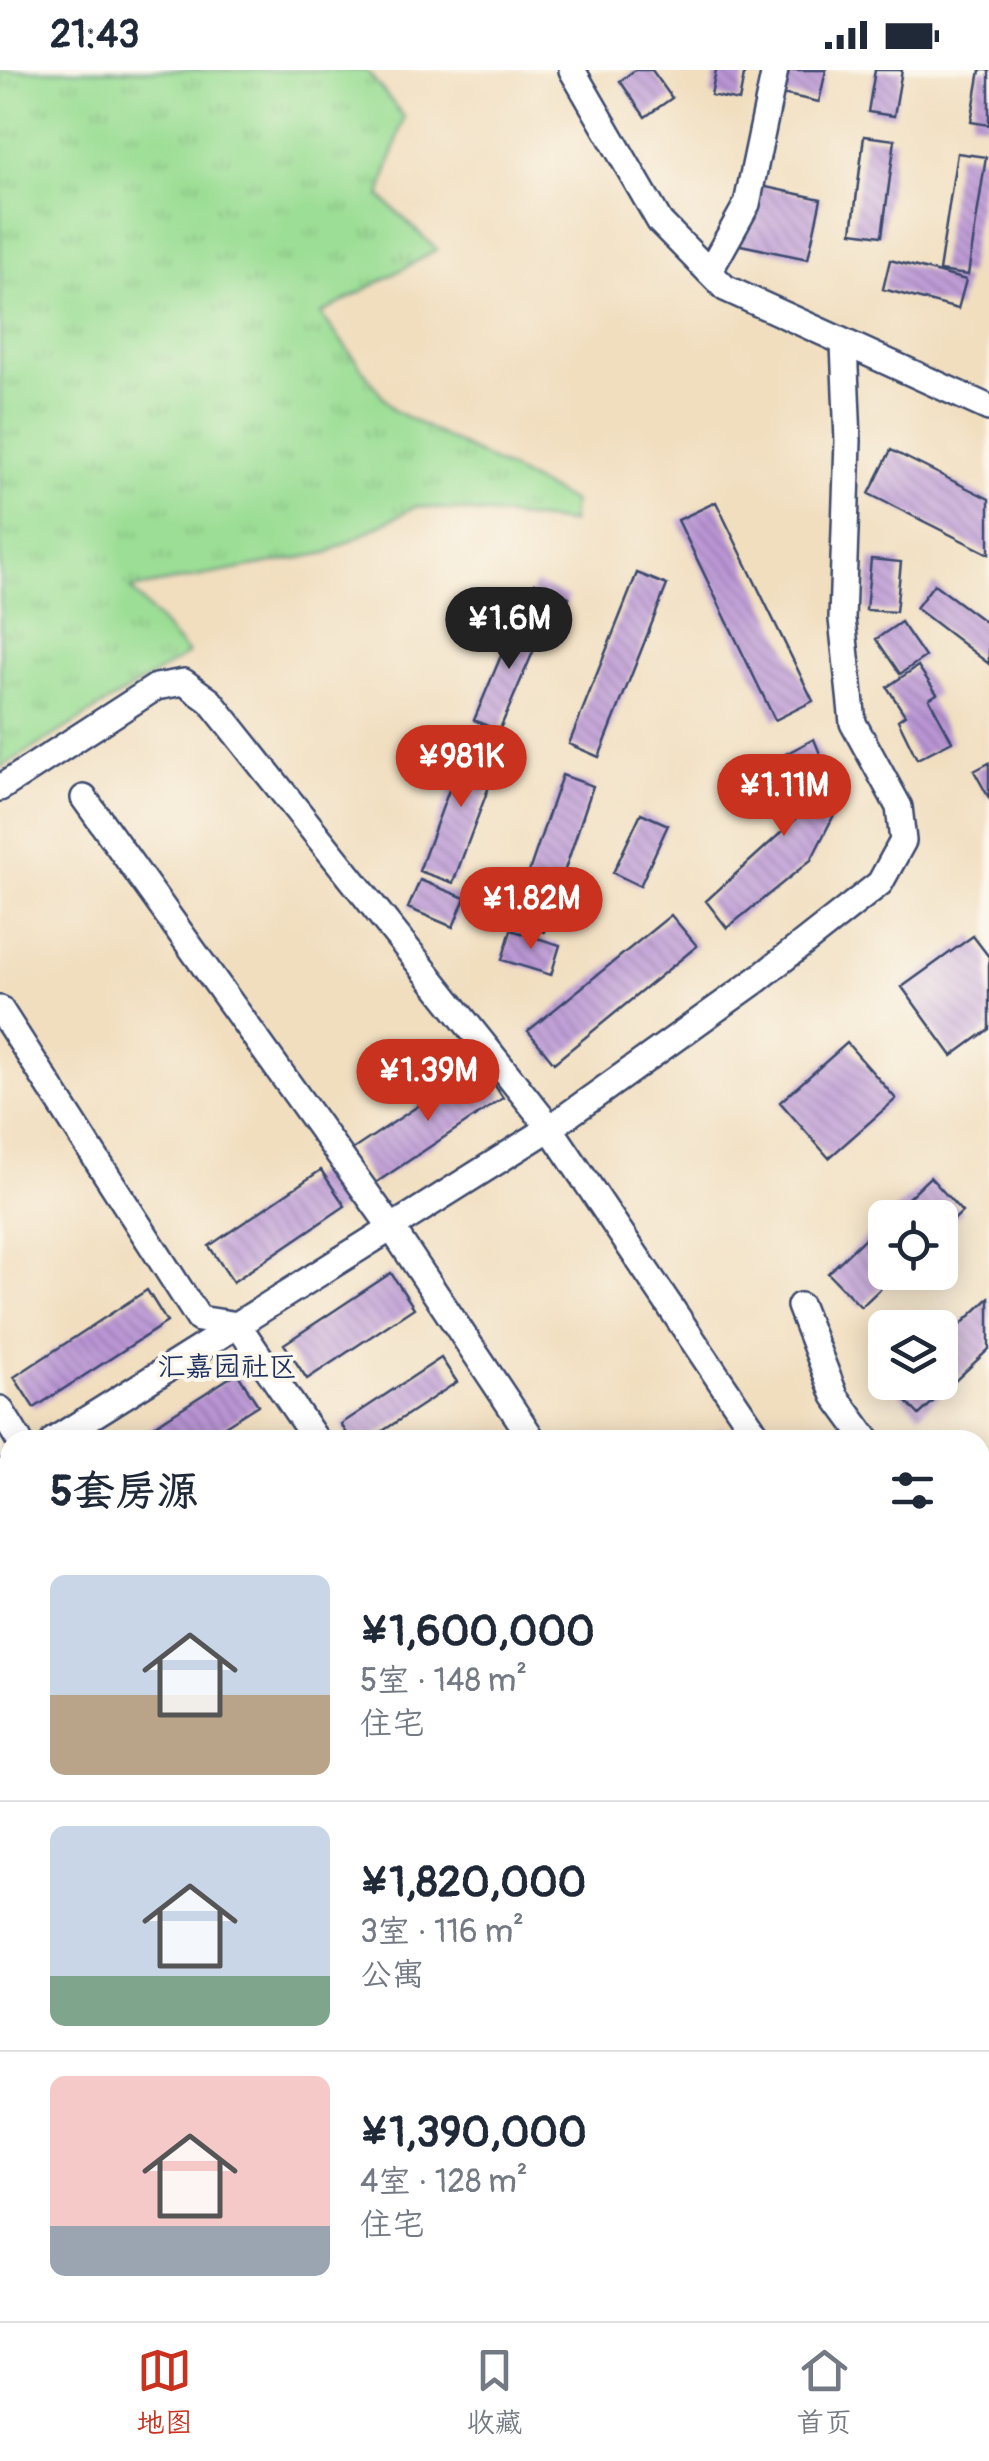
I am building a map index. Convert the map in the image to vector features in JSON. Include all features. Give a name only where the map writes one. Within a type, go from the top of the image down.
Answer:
[{"type":"street","points":[[572,70],[660,222],[725,288],[989,408]]},
{"type":"street","points":[[709,272],[747,204],[776,70]]},
{"type":"street","points":[[70,1430],[550,1128],[758,979],[880,883],[904,841],[899,807],[853,722],[842,619],[848,441],[844,344]]},
{"type":"street","points":[[0,788],[156,687],[184,682],[210,701],[550,1128],[753,1430]]},
{"type":"street","points":[[84,798],[390,1228],[526,1430]]},
{"type":"street","points":[[0,1008],[199,1319],[238,1325],[309,1430]]},
{"type":"street","points":[[800,1306],[835,1396],[859,1430]]},
{"type":"green space","points":[[0,70],[366,70],[404,117],[380,196],[437,250],[321,314],[393,410],[573,502],[571,523],[417,506],[327,553],[131,589],[188,654],[0,768]]},
{"type":"building","points":[[635,70],[652,70],[672,98],[645,117],[620,81]]},
{"type":"building","points":[[716,70],[745,70],[739,101],[711,95]]},
{"type":"building","points":[[787,70],[826,70],[819,102],[782,94]]},
{"type":"building","points":[[875,70],[902,70],[894,116],[868,112]]},
{"type":"building","points":[[980,70],[989,70],[989,125],[971,122]]},
{"type":"building","points":[[864,136],[895,140],[882,236],[852,232]]},
{"type":"building","points":[[957,153],[986,157],[968,275],[939,271]]},
{"type":"building","points":[[743,182],[821,199],[808,259],[731,243]]},
{"type":"building","points":[[890,260],[966,280],[958,309],[883,289]]},
{"type":"building","points":[[891,450],[989,499],[989,554],[869,494]]},
{"type":"building","points":[[716,502],[813,701],[775,720],[678,520]]},
{"type":"building","points":[[871,559],[901,562],[896,612],[866,610]]},
{"type":"building","points":[[637,573],[667,585],[599,757],[569,744]]},
{"type":"building","points":[[535,583],[569,597],[559,622],[525,608]]},
{"type":"building","points":[[934,584],[989,625],[989,664],[916,608]]},
{"type":"building","points":[[519,613],[545,624],[499,731],[474,720]]},
{"type":"building","points":[[901,622],[925,657],[900,674],[876,639]]},
{"type":"building","points":[[918,666],[937,694],[929,699],[952,741],[917,759],[898,720],[905,715],[887,687]]},
{"type":"building","points":[[469,736],[503,749],[453,883],[419,871]]},
{"type":"building","points":[[814,739],[840,803],[811,860],[727,928],[706,901],[806,810],[780,757]]},
{"type":"building","points":[[989,763],[989,798],[974,771]]},
{"type":"building","points":[[562,775],[593,786],[544,932],[512,921]]},
{"type":"building","points":[[641,813],[668,825],[640,886],[613,873]]},
{"type":"building","points":[[420,880],[465,898],[453,927],[408,908]]},
{"type":"building","points":[[671,915],[697,946],[554,1063],[528,1031]]},
{"type":"building","points":[[511,930],[560,945],[551,975],[502,960]]},
{"type":"building","points":[[973,936],[989,957],[989,1029],[952,1056],[902,987]]},
{"type":"building","points":[[847,1043],[896,1099],[829,1158],[780,1102]]},
{"type":"building","points":[[481,1064],[503,1098],[374,1184],[352,1150]]},
{"type":"building","points":[[321,1170],[345,1206],[233,1282],[209,1246]]},
{"type":"building","points":[[930,1177],[951,1200],[906,1200]]},
{"type":"building","points":[[868,1235],[868,1290],[879,1290],[861,1307],[828,1273]]},
{"type":"building","points":[[391,1273],[414,1308],[307,1379],[284,1344]]},
{"type":"building","points":[[147,1290],[167,1322],[34,1408],[14,1377]]},
{"type":"building","points":[[989,1298],[989,1349],[958,1378],[958,1327]]},
{"type":"building","points":[[441,1358],[457,1382],[384,1430],[345,1430],[341,1424]]},
{"type":"building","points":[[237,1373],[258,1405],[219,1430],[148,1430]]},
{"type":"building","points":[[905,1400],[935,1400],[919,1415]]},
{"type":"district","name":"汇嘉园社区","points":[[227,1366]]}]
